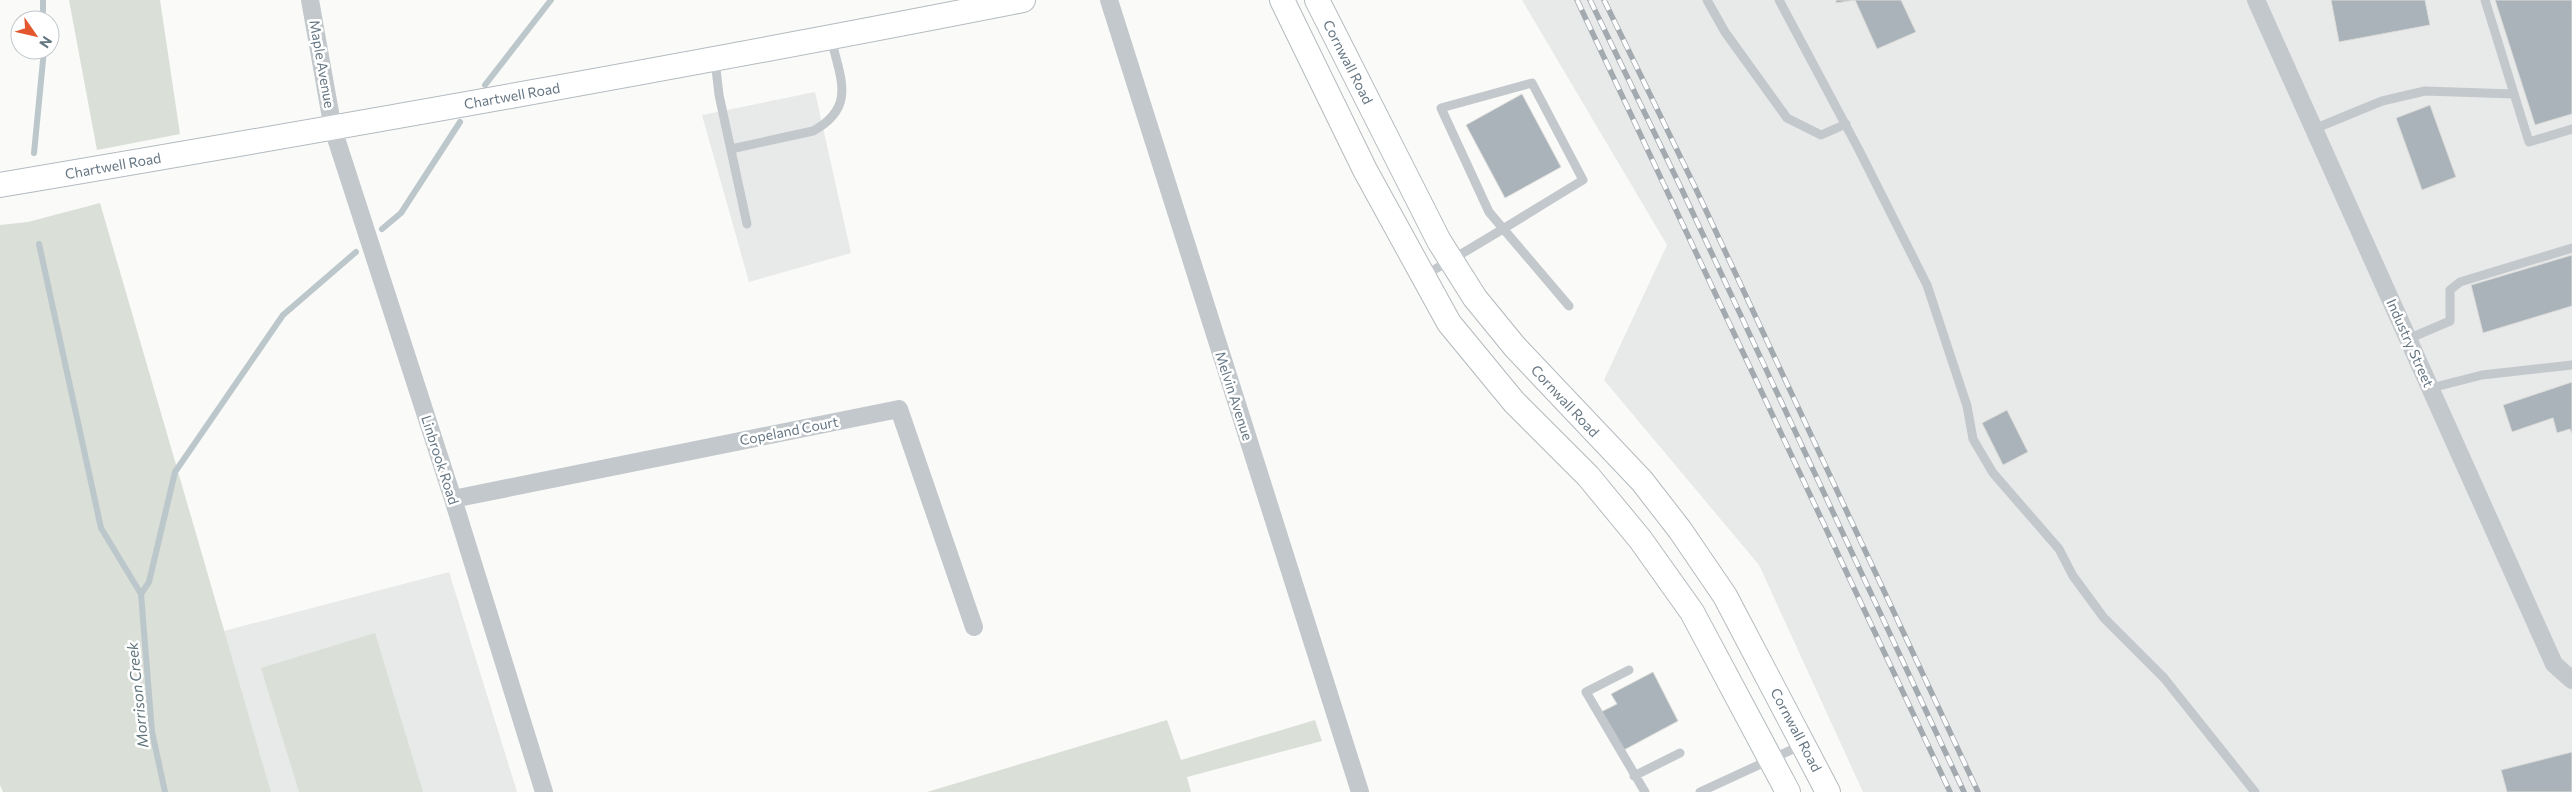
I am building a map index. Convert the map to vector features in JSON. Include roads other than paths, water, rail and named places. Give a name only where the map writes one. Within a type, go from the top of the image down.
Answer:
[{"type":"main road","name":"Chartwell Road","points":[[0,185],[333,129],[715,60],[1023,0]]},
{"type":"main road","points":[[1282,0],[1365,170],[1449,323],[1514,402],[1588,476],[1640,538],[1692,612],[1788,792]]},
{"type":"main road","name":"Cornwall Road","points":[[1317,0],[1435,233],[1475,298],[1515,347],[1642,481],[1680,530],[1725,596],[1828,792]]},
{"type":"street","name":"Maple Avenue","points":[[310,0],[333,129]]},
{"type":"street","name":"Melvin Avenue","points":[[1109,0],[1360,792]]},
{"type":"street","name":"Industry Street","points":[[2256,0],[2554,664],[2572,680]]},
{"type":"street","name":"Linbrook Road","points":[[333,129],[453,499],[544,792]]},
{"type":"street","name":"Copeland Court","points":[[453,499],[899,409],[974,627]]},
{"type":"lane","points":[[1708,0],[1725,32],[1787,118],[1820,135],[1846,124]]},
{"type":"lane","points":[[1779,0],[1846,124],[1927,285],[1967,406],[1973,439],[1993,474],[2059,549],[2073,576],[2104,618],[2164,678],[2255,792]]},
{"type":"lane","points":[[2485,0],[2530,142],[2572,129]]},
{"type":"lane","points":[[731,149],[813,131],[825,125],[836,113],[842,104],[843,89],[831,38]]},
{"type":"lane","points":[[715,60],[720,95],[747,224]]},
{"type":"lane","points":[[1423,276],[1451,260],[1501,230],[1583,180],[1532,83],[1441,108],[1489,212],[1501,230],[1569,306]]},
{"type":"lane","points":[[2314,129],[2382,101],[2425,91],[2514,94]]},
{"type":"lane","points":[[2408,339],[2450,321],[2450,290],[2460,282],[2572,248]]},
{"type":"lane","points":[[2431,388],[2482,375],[2572,365]]},
{"type":"lane","points":[[1629,670],[1586,692],[1645,792]]},
{"type":"lane","points":[[1700,792],[1804,744]]},
{"type":"lane","points":[[1634,776],[1680,753]]},
{"type":"waterway","points":[[43,0],[43,10]]},
{"type":"waterway","points":[[485,85],[551,0]]},
{"type":"waterway","points":[[34,153],[43,60]]},
{"type":"waterway","points":[[382,229],[401,213],[460,122]]},
{"type":"waterway","name":"Morrison Creek","points":[[39,244],[101,528],[141,594],[152,732],[165,792]]},
{"type":"waterway","points":[[141,594],[149,582],[175,472],[283,315],[356,252]]},
{"type":"railway","points":[[1577,0],[1950,792]]},
{"type":"railway","points":[[1590,0],[1683,192],[1964,792]]},
{"type":"railway","points":[[1604,0],[1695,187],[1978,792]]}]
